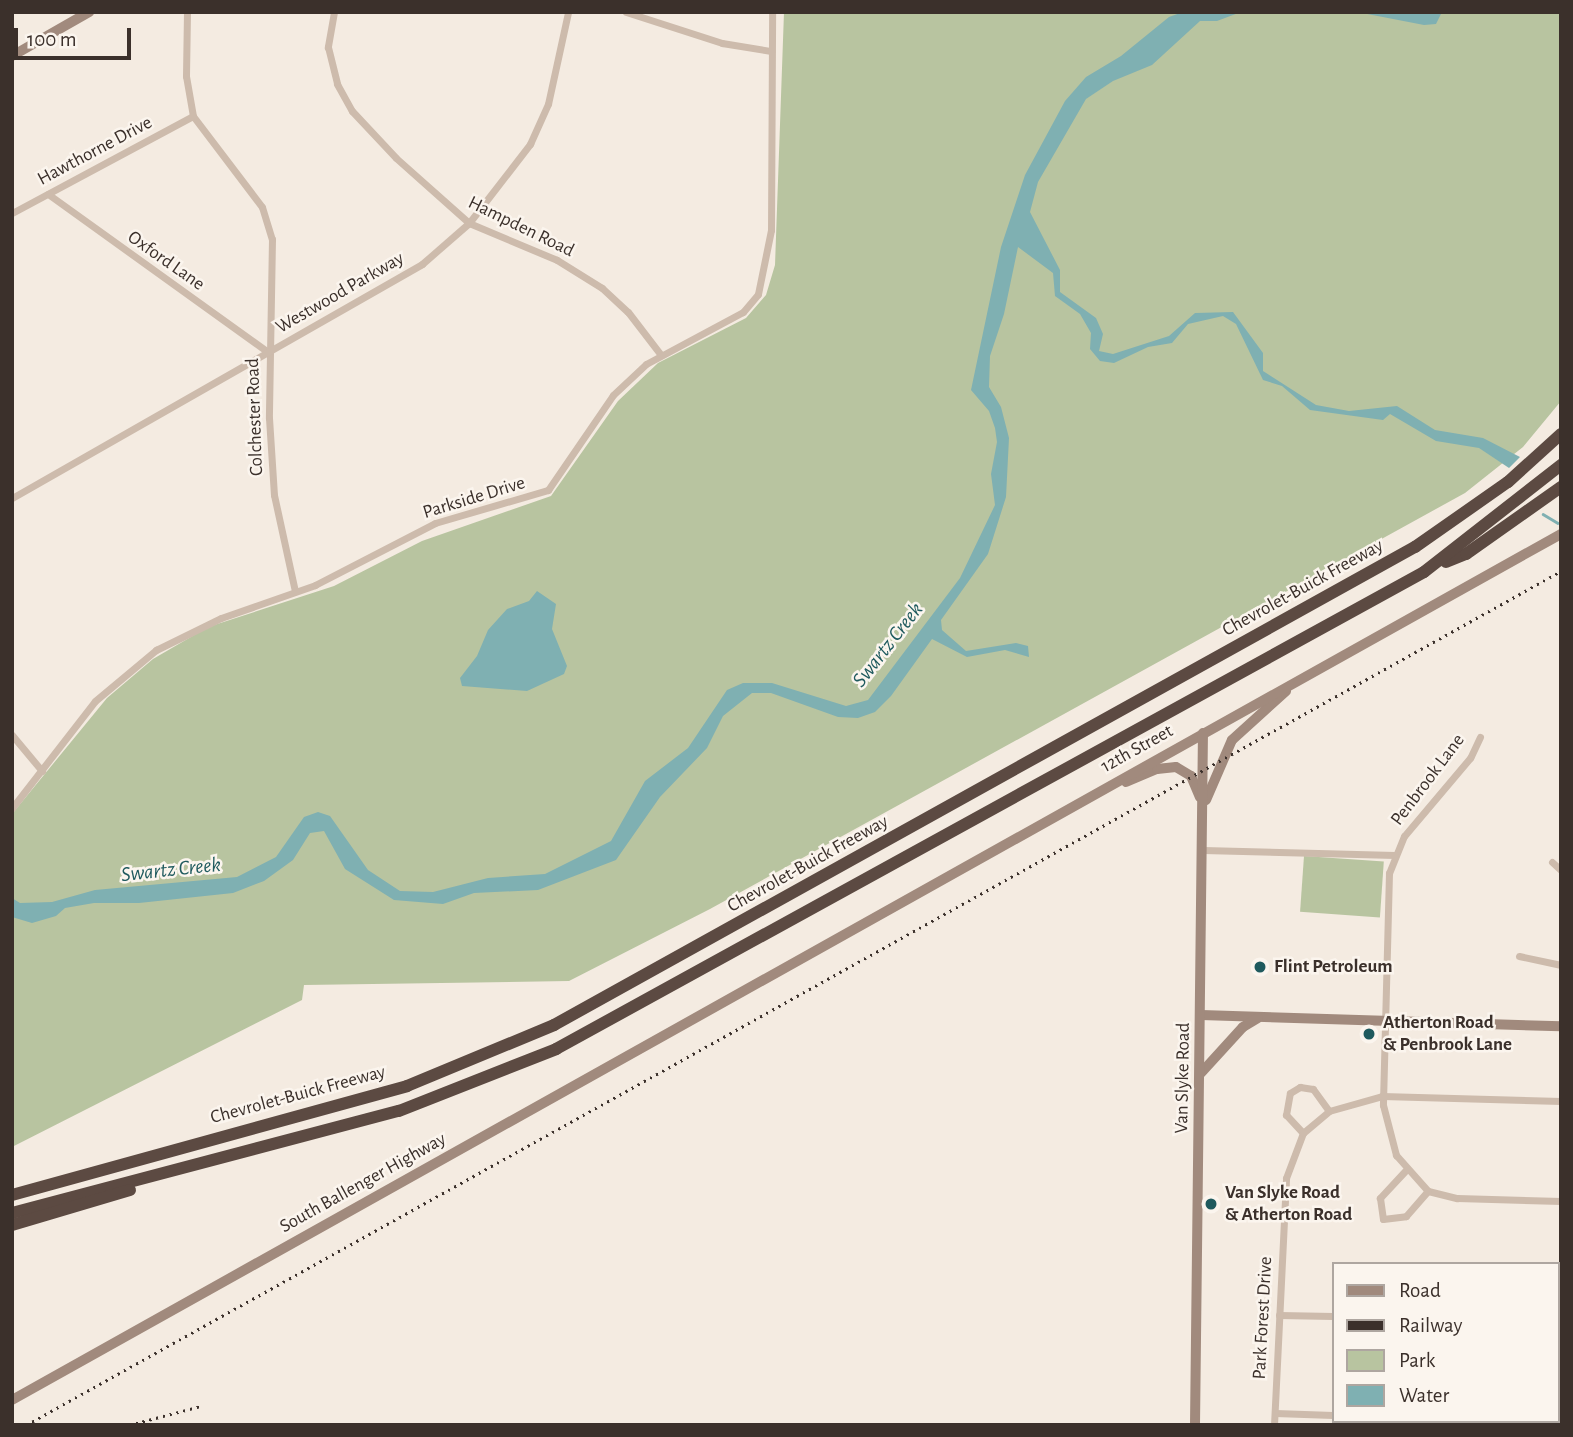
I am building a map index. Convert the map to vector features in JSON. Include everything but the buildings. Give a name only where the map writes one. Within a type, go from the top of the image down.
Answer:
[{"type":"highway","name":"Chevrolet-Buick Freeway","points":[[12,1195],[431,1078],[554,1025],[1415,547],[1508,482],[1561,435]]},
{"type":"highway","points":[[1423,572],[1561,465]]},
{"type":"highway","points":[[12,1225],[433,1100],[556,1049],[1423,572],[1466,554],[1561,487]]},
{"type":"highway","points":[[12,1186],[219,1137]]},
{"type":"highway","points":[[12,1213],[295,1140]]},
{"type":"street","points":[[12,56],[89,12]]},
{"type":"street","name":"Colchester Road","points":[[187,12],[186,76],[193,116],[262,207],[272,239],[274,275],[268,352],[274,495],[295,591]]},
{"type":"street","name":"Hampden Road","points":[[334,12],[328,47],[331,66],[352,111],[396,158],[469,223],[585,277],[628,312],[661,355]]},
{"type":"street","name":"Westwood Parkway","points":[[12,498],[422,264],[469,223],[530,144],[548,104],[568,12]]},
{"type":"street","points":[[626,12],[722,43],[771,51]]},
{"type":"street","name":"Parkside Drive","points":[[12,808],[95,701],[133,666],[190,631],[351,568],[435,523],[548,490],[613,395],[661,355],[743,312],[758,294],[767,268],[772,217],[772,12]]},
{"type":"street","name":"Hawthorne Drive","points":[[12,213],[193,116]]},
{"type":"street","name":"Oxford Lane","points":[[48,194],[268,352]]},
{"type":"street","name":"12th Street","points":[[731,997],[1561,534]]},
{"type":"street","points":[[1203,807],[1232,740],[1296,681]]},
{"type":"street","name":"Van Slyke Road","points":[[1195,1425],[1202,1016],[1203,733]]},
{"type":"street","points":[[12,735],[42,771]]},
{"type":"street","name":"Penbrook Lane","points":[[1480,737],[1470,758],[1404,836],[1389,873],[1382,1097],[1390,1137],[1405,1171],[1428,1191],[1457,1198],[1561,1201]]},
{"type":"street","points":[[1073,804],[1167,766],[1191,776],[1203,807]]},
{"type":"street","points":[[1203,850],[1395,855]]},
{"type":"street","points":[[1552,862],[1561,870]]},
{"type":"street","points":[[1519,956],[1561,965]]},
{"type":"street","name":"South Ballenger Highway","points":[[12,1399],[731,997]]},
{"type":"street","points":[[1202,1016],[1561,1026]]},
{"type":"street","points":[[1200,1073],[1243,1027],[1260,1017]]},
{"type":"street","points":[[1303,1133],[1286,1115],[1290,1093],[1300,1087],[1313,1089],[1329,1111]]},
{"type":"street","name":"Park Forest Drive","points":[[1274,1425],[1286,1178],[1303,1133],[1329,1111],[1382,1097],[1561,1101]]},
{"type":"street","points":[[1405,1171],[1380,1198],[1383,1219],[1406,1216],[1428,1191]]},
{"type":"street","points":[[1279,1315],[1332,1316]]},
{"type":"street","points":[[1275,1413],[1332,1415]]},
{"type":"green space","points":[[784,12],[1561,12],[1561,401],[1523,447],[1465,493],[710,909],[569,981],[304,985],[302,1000],[12,1147],[12,814],[107,698],[153,659],[208,627],[334,586],[422,541],[551,496],[618,401],[658,363],[746,318],[766,295],[775,265]]},
{"type":"green space","points":[[1304,856],[1384,862],[1380,917],[1300,912]]},
{"type":"water","points":[[1183,12],[1241,12],[1217,21],[1200,21],[1152,65],[1113,81],[1086,99],[1038,182],[1030,212],[1060,270],[1060,292],[1096,318],[1103,334],[1099,351],[1113,354],[1169,336],[1195,313],[1233,312],[1263,353],[1263,371],[1316,405],[1349,411],[1397,406],[1435,430],[1483,438],[1520,457],[1509,468],[1479,448],[1436,441],[1390,414],[1383,420],[1310,410],[1282,386],[1263,380],[1236,324],[1223,316],[1188,324],[1172,343],[1148,347],[1114,363],[1100,361],[1090,349],[1091,333],[1080,314],[1055,296],[1053,273],[1018,247],[1004,314],[990,356],[989,387],[1001,407],[1009,438],[1006,497],[988,554],[941,620],[942,630],[966,651],[1016,643],[1028,646],[1029,657],[1005,650],[967,657],[932,639],[891,696],[875,712],[858,718],[838,717],[771,693],[752,693],[723,716],[707,748],[660,797],[616,860],[538,890],[474,893],[443,904],[394,900],[345,869],[324,831],[310,833],[293,860],[264,881],[233,893],[139,903],[94,903],[65,908],[56,916],[32,923],[12,917],[12,898],[20,903],[52,902],[95,890],[237,877],[276,857],[304,817],[318,812],[330,816],[368,870],[400,891],[433,892],[488,878],[545,874],[611,841],[645,781],[688,748],[727,690],[743,683],[772,683],[846,706],[868,700],[960,578],[995,505],[991,474],[997,442],[995,428],[989,411],[971,390],[1001,247],[1025,175],[1065,101],[1086,77],[1121,56],[1169,17]]},
{"type":"water","points":[[1357,12],[1442,12],[1436,24],[1424,25]]},
{"type":"water","points":[[537,591],[556,604],[552,629],[567,666],[564,674],[527,691],[462,686],[460,678],[477,656],[488,630],[507,609],[529,601]]},
{"type":"waterway","points":[[1543,514],[1558,523]]},
{"type":"railway","points":[[26,1425],[1561,571]]},
{"type":"railway","points":[[129,1425],[201,1406]]},
{"type":"place","name":"Flint Petroleum","points":[[1260,967]]},
{"type":"place","name":"Atherton Road & Penbrook Lane","points":[[1369,1034]]},
{"type":"place","name":"Van Slyke Road & Atherton Road","points":[[1211,1204]]},
{"type":"water label","name":"Swartz Creek","points":[[888,645]]},
{"type":"water label","name":"Swartz Creek","points":[[171,870]]}]
